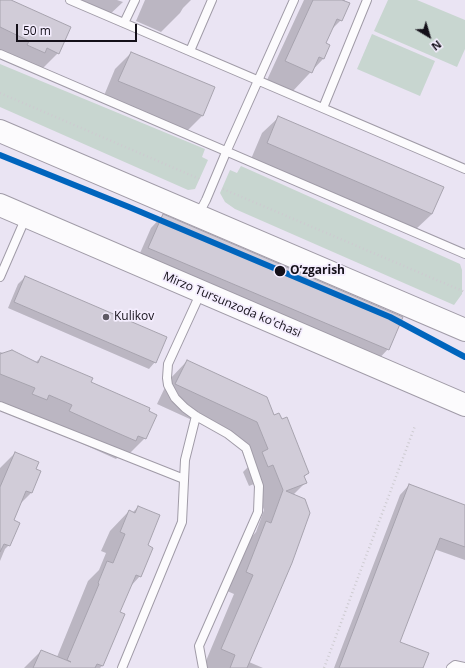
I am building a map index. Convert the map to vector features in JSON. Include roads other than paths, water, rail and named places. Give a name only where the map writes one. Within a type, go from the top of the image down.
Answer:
[{"type":"main road","points":[[0,130],[198,216],[463,326]]},
{"type":"main road","name":"Mirzo Tursunzoda ko'chasi","points":[[0,205],[465,405]]},
{"type":"lane","points":[[70,0],[465,169]]},
{"type":"lane","points":[[124,23],[135,0]]},
{"type":"lane","points":[[190,51],[212,0]]},
{"type":"lane","points":[[198,216],[226,150],[294,0]]},
{"type":"lane","points":[[323,108],[367,0]]},
{"type":"lane","points":[[0,54],[465,254]]},
{"type":"lane","points":[[0,278],[27,216]]},
{"type":"lane","points":[[202,292],[168,364],[168,385],[180,404],[196,416],[228,434],[246,448],[259,486],[258,512],[199,646],[203,668]]},
{"type":"lane","points":[[0,406],[184,479]]},
{"type":"lane","points":[[122,668],[182,522],[185,460],[196,416]]},
{"type":"lane","points":[[451,668],[455,665],[465,667]]},
{"type":"place","name":"O‘zgarish","points":[[280,271]]},
{"type":"place","name":"Kulikov","points":[[106,317]]}]
